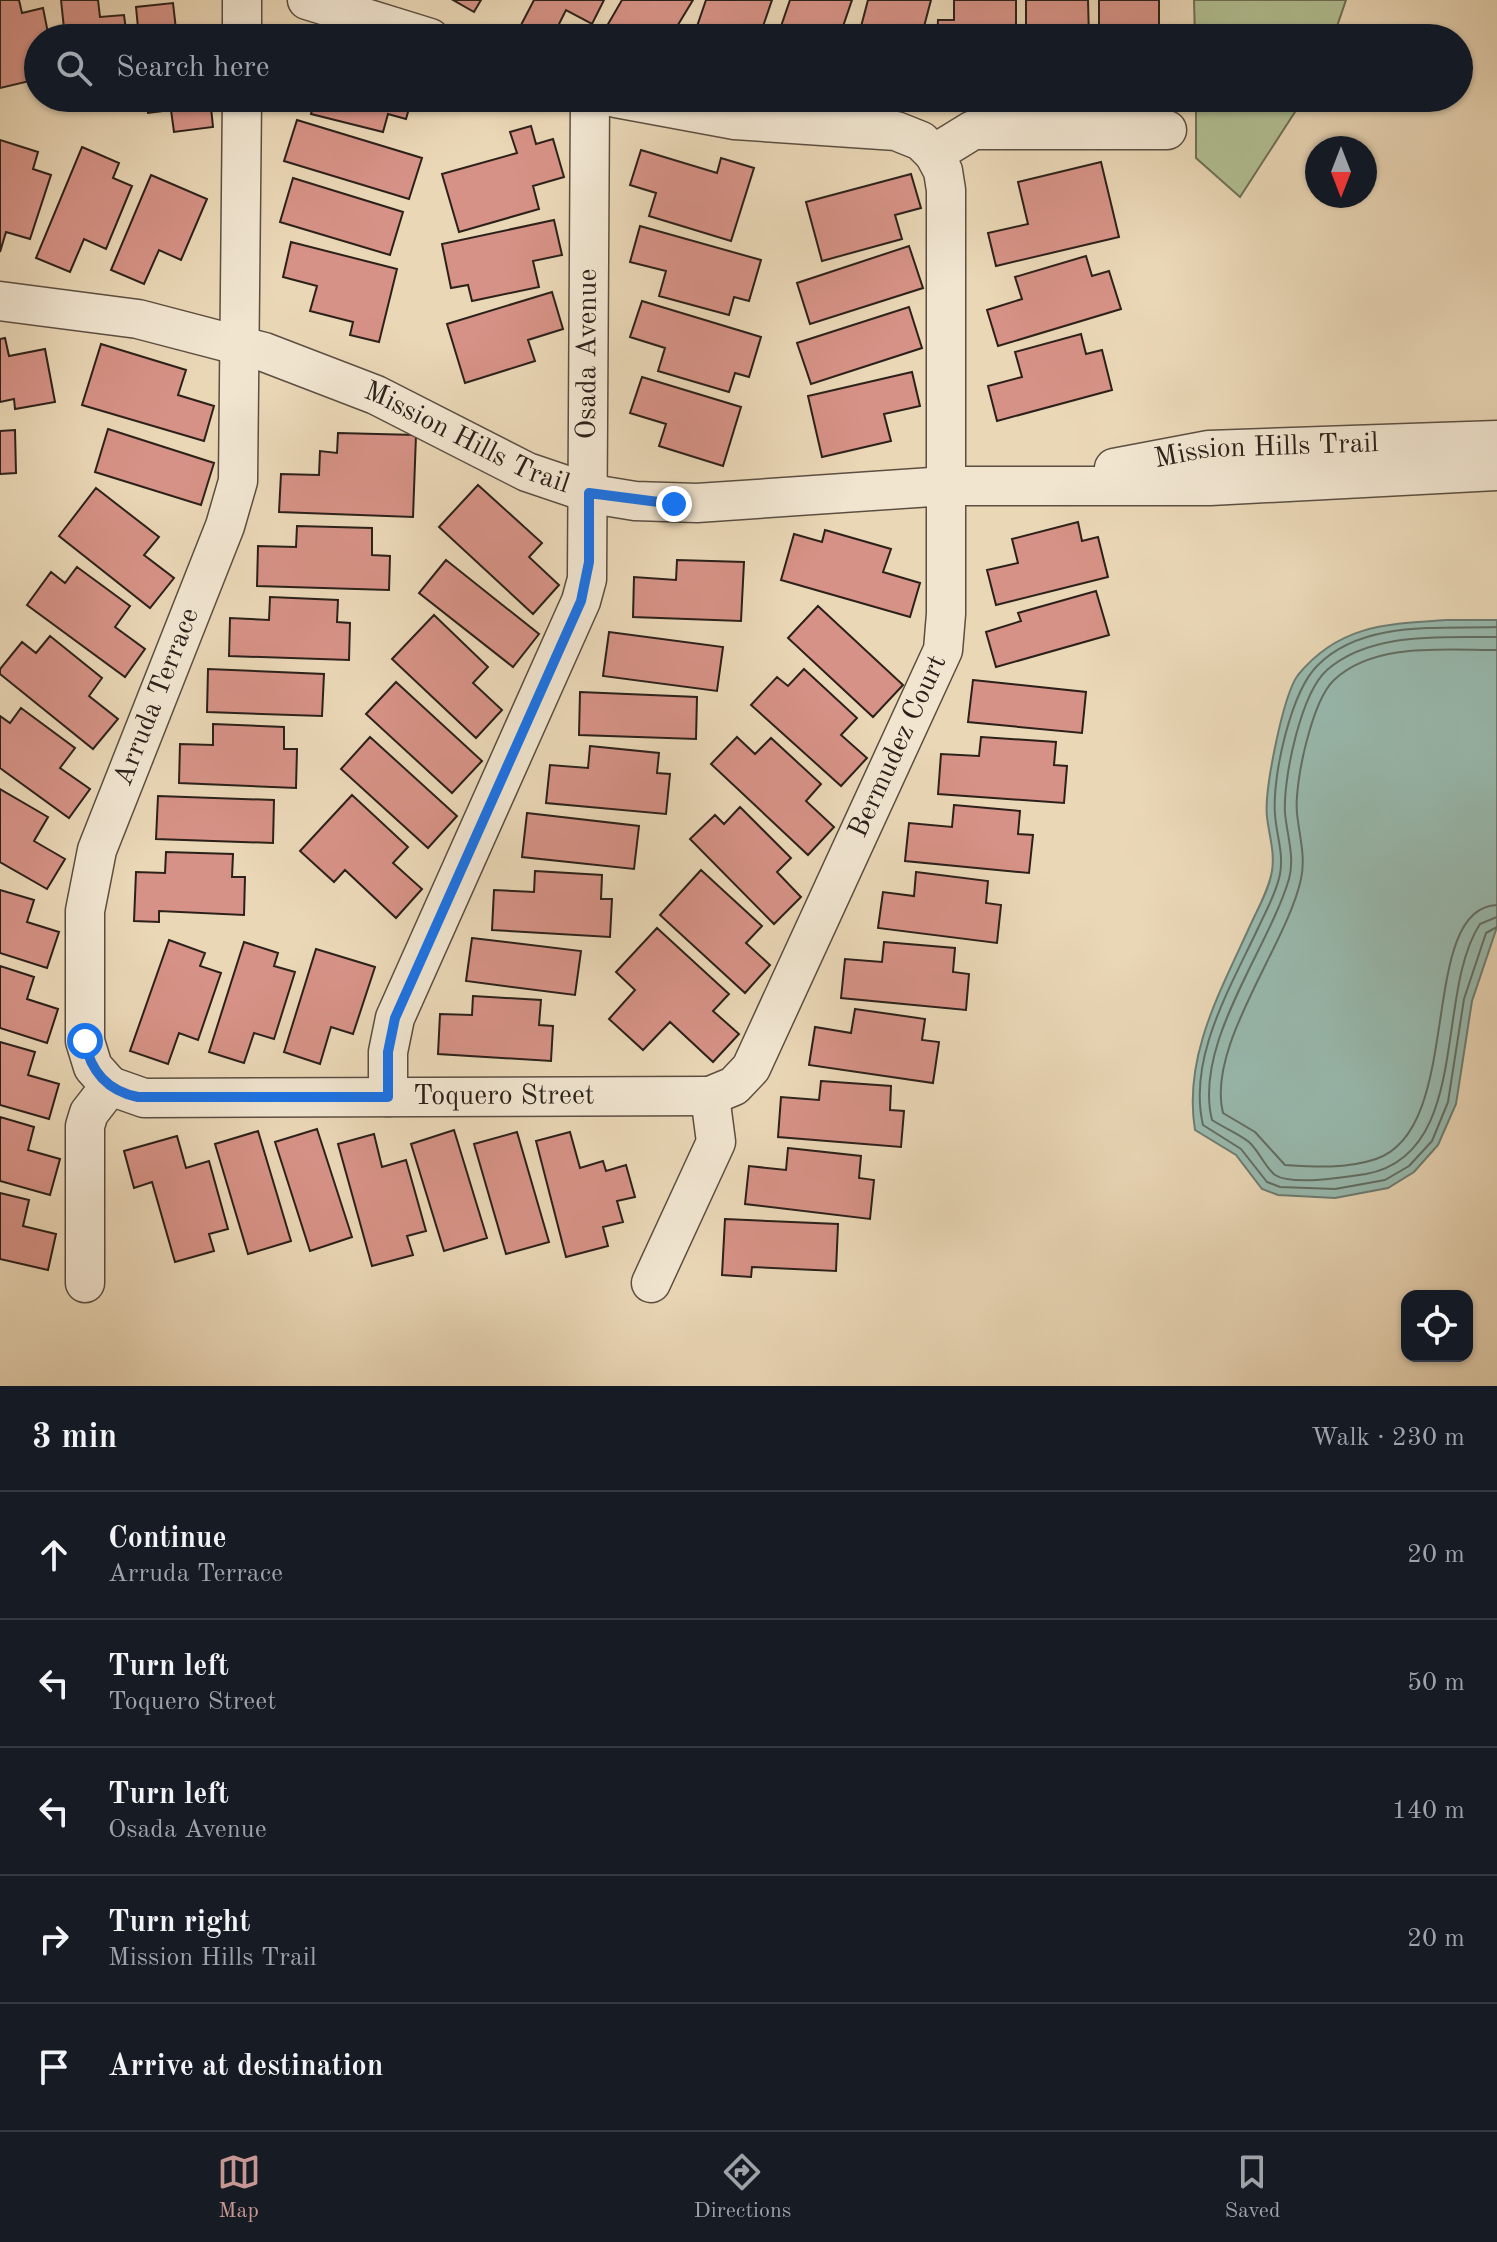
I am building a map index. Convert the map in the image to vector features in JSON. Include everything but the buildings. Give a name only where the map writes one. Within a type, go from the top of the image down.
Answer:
[{"type":"street","points":[[242,0],[242,24]]},
{"type":"street","points":[[307,0],[385,24]]},
{"type":"street","name":"Arruda Terrace","points":[[110,1086],[93,1067],[85,1041],[85,924],[90,873],[232,506],[241,456],[242,112]]},
{"type":"street","name":"Osada Avenue","points":[[388,1097],[388,1052],[395,1018],[585,590],[589,493],[590,112]]},
{"type":"street","points":[[692,112],[735,120],[896,131],[915,137],[934,154],[973,130],[1167,130]]},
{"type":"street","name":"Bermudez Court","points":[[710,1096],[734,1086],[751,1068],[939,665],[946,614],[946,190],[943,171],[934,154]]},
{"type":"street","name":"Mission Hills Trail","points":[[0,301],[118,315],[241,345],[338,379],[424,418],[527,472],[589,493],[635,501],[685,504],[946,486],[1039,483],[1210,486],[1497,471]]},
{"type":"street","name":"Mission Hills Trail","points":[[1039,483],[1209,450],[1497,440]]},
{"type":"street","points":[[85,1283],[85,1126],[89,1113],[110,1086]]},
{"type":"street","name":"Toquero Street","points":[[110,1086],[144,1098],[710,1096]]},
{"type":"street","points":[[651,1283],[716,1142],[710,1096]]},
{"type":"green space","points":[[1194,0],[1346,0],[1338,24],[1195,24]]},
{"type":"green space","points":[[1196,112],[1295,112],[1240,197],[1196,158]]},
{"type":"water","points":[[1446,620],[1497,620],[1497,927],[1472,1001],[1456,1104],[1438,1145],[1414,1172],[1388,1188],[1335,1198],[1278,1195],[1262,1189],[1236,1155],[1195,1130],[1193,1103],[1194,1077],[1207,1026],[1272,871],[1267,817],[1268,787],[1286,702],[1298,675],[1314,658],[1347,637],[1384,626]]},
{"type":"route","points":[[85,1041],[91,1063],[102,1079],[115,1089],[138,1097],[388,1097],[389,1040],[400,1004],[585,590],[589,562],[589,493],[616,499],[674,504]]}]
